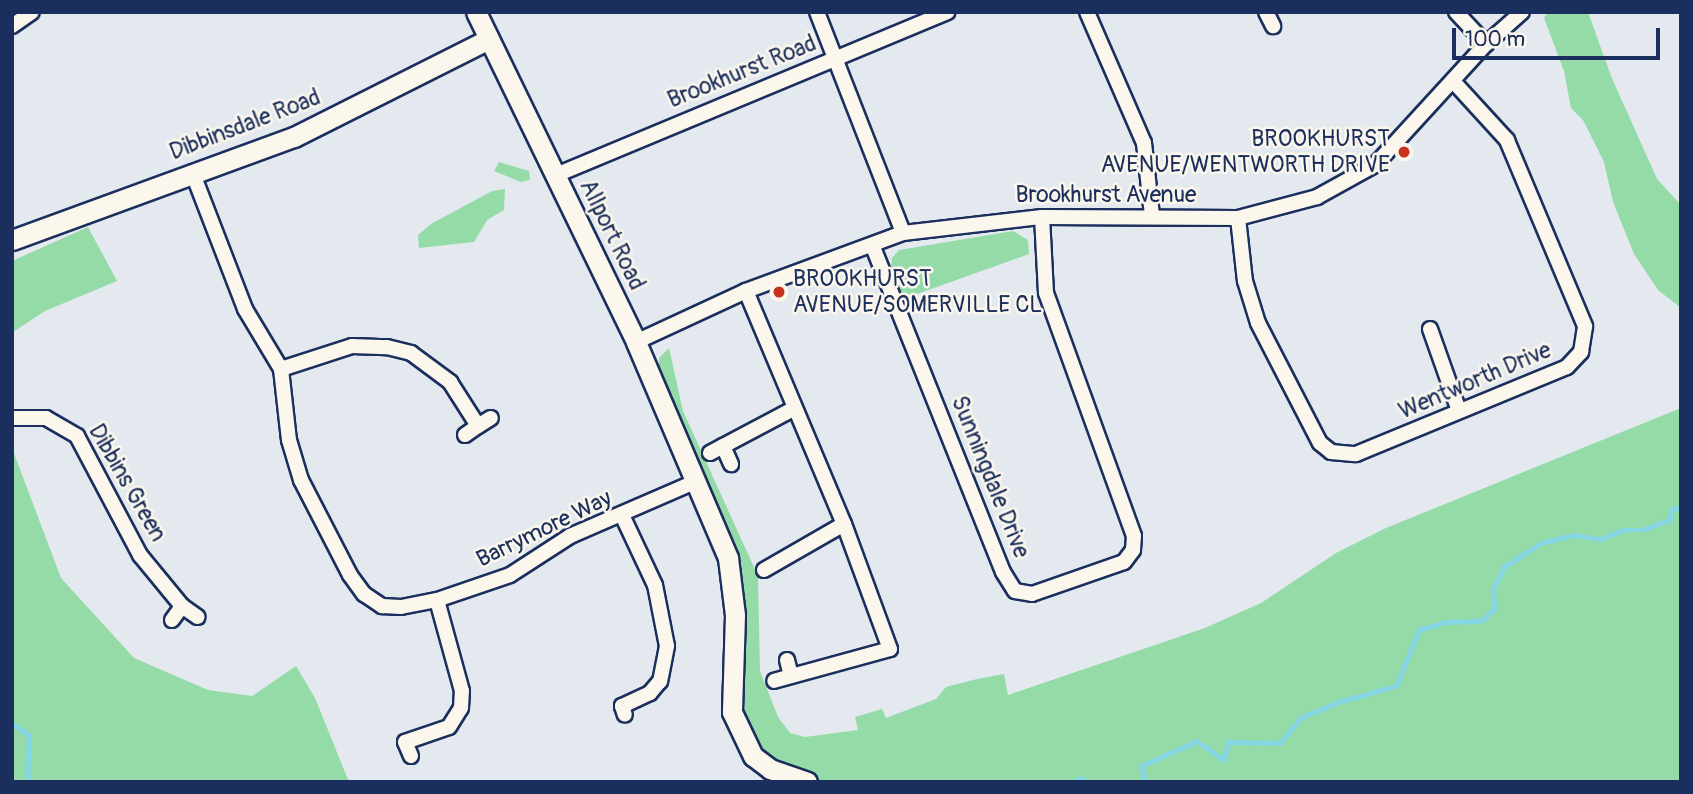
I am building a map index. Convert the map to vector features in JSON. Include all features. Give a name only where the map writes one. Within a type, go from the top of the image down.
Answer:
[{"type":"street","points":[[12,26],[32,12]]},
{"type":"street","name":"Allport Road","points":[[476,12],[636,342],[728,558],[735,615],[732,712],[753,756],[770,769],[807,782]]},
{"type":"street","points":[[817,12],[903,233]]},
{"type":"street","name":"Brookhurst Road","points":[[556,175],[947,12]]},
{"type":"street","points":[[1087,12],[1144,143],[1152,215]]},
{"type":"street","points":[[1266,12],[1273,26]]},
{"type":"street","points":[[1456,12],[1486,44]]},
{"type":"street","name":"Brookhurst Avenue","points":[[636,342],[746,292],[873,247],[903,233],[1042,217],[1152,215],[1238,218],[1317,197],[1347,183],[1410,132],[1486,44],[1522,12]]},
{"type":"street","name":"Dibbinsdale Road","points":[[12,240],[294,137],[489,39]]},
{"type":"street","name":"Wentworth Drive","points":[[1238,218],[1245,281],[1258,323],[1325,447],[1343,455],[1356,454],[1458,408],[1567,367],[1581,352],[1586,338],[1507,139],[1453,81]]},
{"type":"street","name":"Barrymore Way","points":[[193,174],[244,309],[281,369],[293,460],[350,575],[364,594],[382,606],[401,607],[437,600],[510,575],[570,536],[697,481]]},
{"type":"street","name":"Sunningdale Drive","points":[[873,247],[1003,572],[1015,591],[1032,594],[1124,562],[1133,550],[1134,536],[1046,293],[1042,217]]},
{"type":"street","points":[[746,292],[793,410],[844,524],[890,649],[774,681]]},
{"type":"street","points":[[1430,329],[1458,408]]},
{"type":"street","points":[[281,369],[352,346],[387,347],[411,353],[450,382],[478,426]]},
{"type":"street","points":[[731,464],[716,449],[793,410]]},
{"type":"street","name":"Dibbins Green","points":[[12,418],[46,418],[77,436],[140,555],[182,606],[198,617]]},
{"type":"street","points":[[465,435],[491,418]]},
{"type":"street","points":[[622,515],[655,585],[667,646],[660,681],[650,693],[622,706],[625,715]]},
{"type":"street","points":[[764,570],[844,524]]},
{"type":"street","points":[[406,743],[449,727],[461,708],[462,691],[437,600]]},
{"type":"street","points":[[172,621],[182,606]]},
{"type":"street","points":[[787,660],[791,677]]},
{"type":"green space","points":[[1548,12],[1588,12],[1611,76],[1657,179],[1681,205],[1681,308],[1658,290],[1634,254],[1613,202],[1604,162],[1583,120],[1571,108],[1564,71],[1544,18]]},
{"type":"green space","points":[[499,162],[529,171],[530,180],[521,182],[494,171]]},
{"type":"green space","points":[[505,189],[504,210],[487,220],[474,242],[419,248],[418,235],[431,224],[492,191]]},
{"type":"green space","points":[[88,227],[117,281],[45,311],[13,332],[12,261]]},
{"type":"green space","points":[[1013,231],[1028,240],[1029,254],[903,299],[891,271],[892,258],[899,250]]},
{"type":"green space","points":[[669,348],[683,411],[758,576],[760,671],[778,717],[790,733],[805,737],[858,730],[855,717],[882,709],[886,718],[936,699],[946,687],[977,679],[1004,674],[1008,695],[1205,628],[1261,603],[1336,553],[1386,528],[1681,408],[1681,782],[768,782],[777,763],[763,752],[740,714],[740,625],[658,376],[659,358]]},
{"type":"green space","points":[[12,448],[61,578],[134,658],[208,690],[252,696],[296,666],[315,698],[349,782],[12,782]]},
{"type":"waterway","points":[[1145,782],[1141,766],[1197,741],[1224,760],[1228,742],[1280,743],[1300,718],[1338,702],[1396,686],[1419,630],[1445,622],[1481,621],[1494,609],[1493,589],[1504,567],[1541,543],[1574,535],[1600,539],[1623,530],[1642,530],[1670,519],[1671,510],[1681,507]]},
{"type":"waterway","points":[[12,723],[29,735],[28,782]]},
{"type":"waterway","points":[[1074,782],[1081,778],[1086,782]]},
{"type":"place","name":"BROOKHURST AVENUE/WENTWORTH DRIVE","points":[[1404,152]]},
{"type":"place","name":"BROOKHURST AVENUE/SOMERVILLE CL","points":[[779,292]]}]
